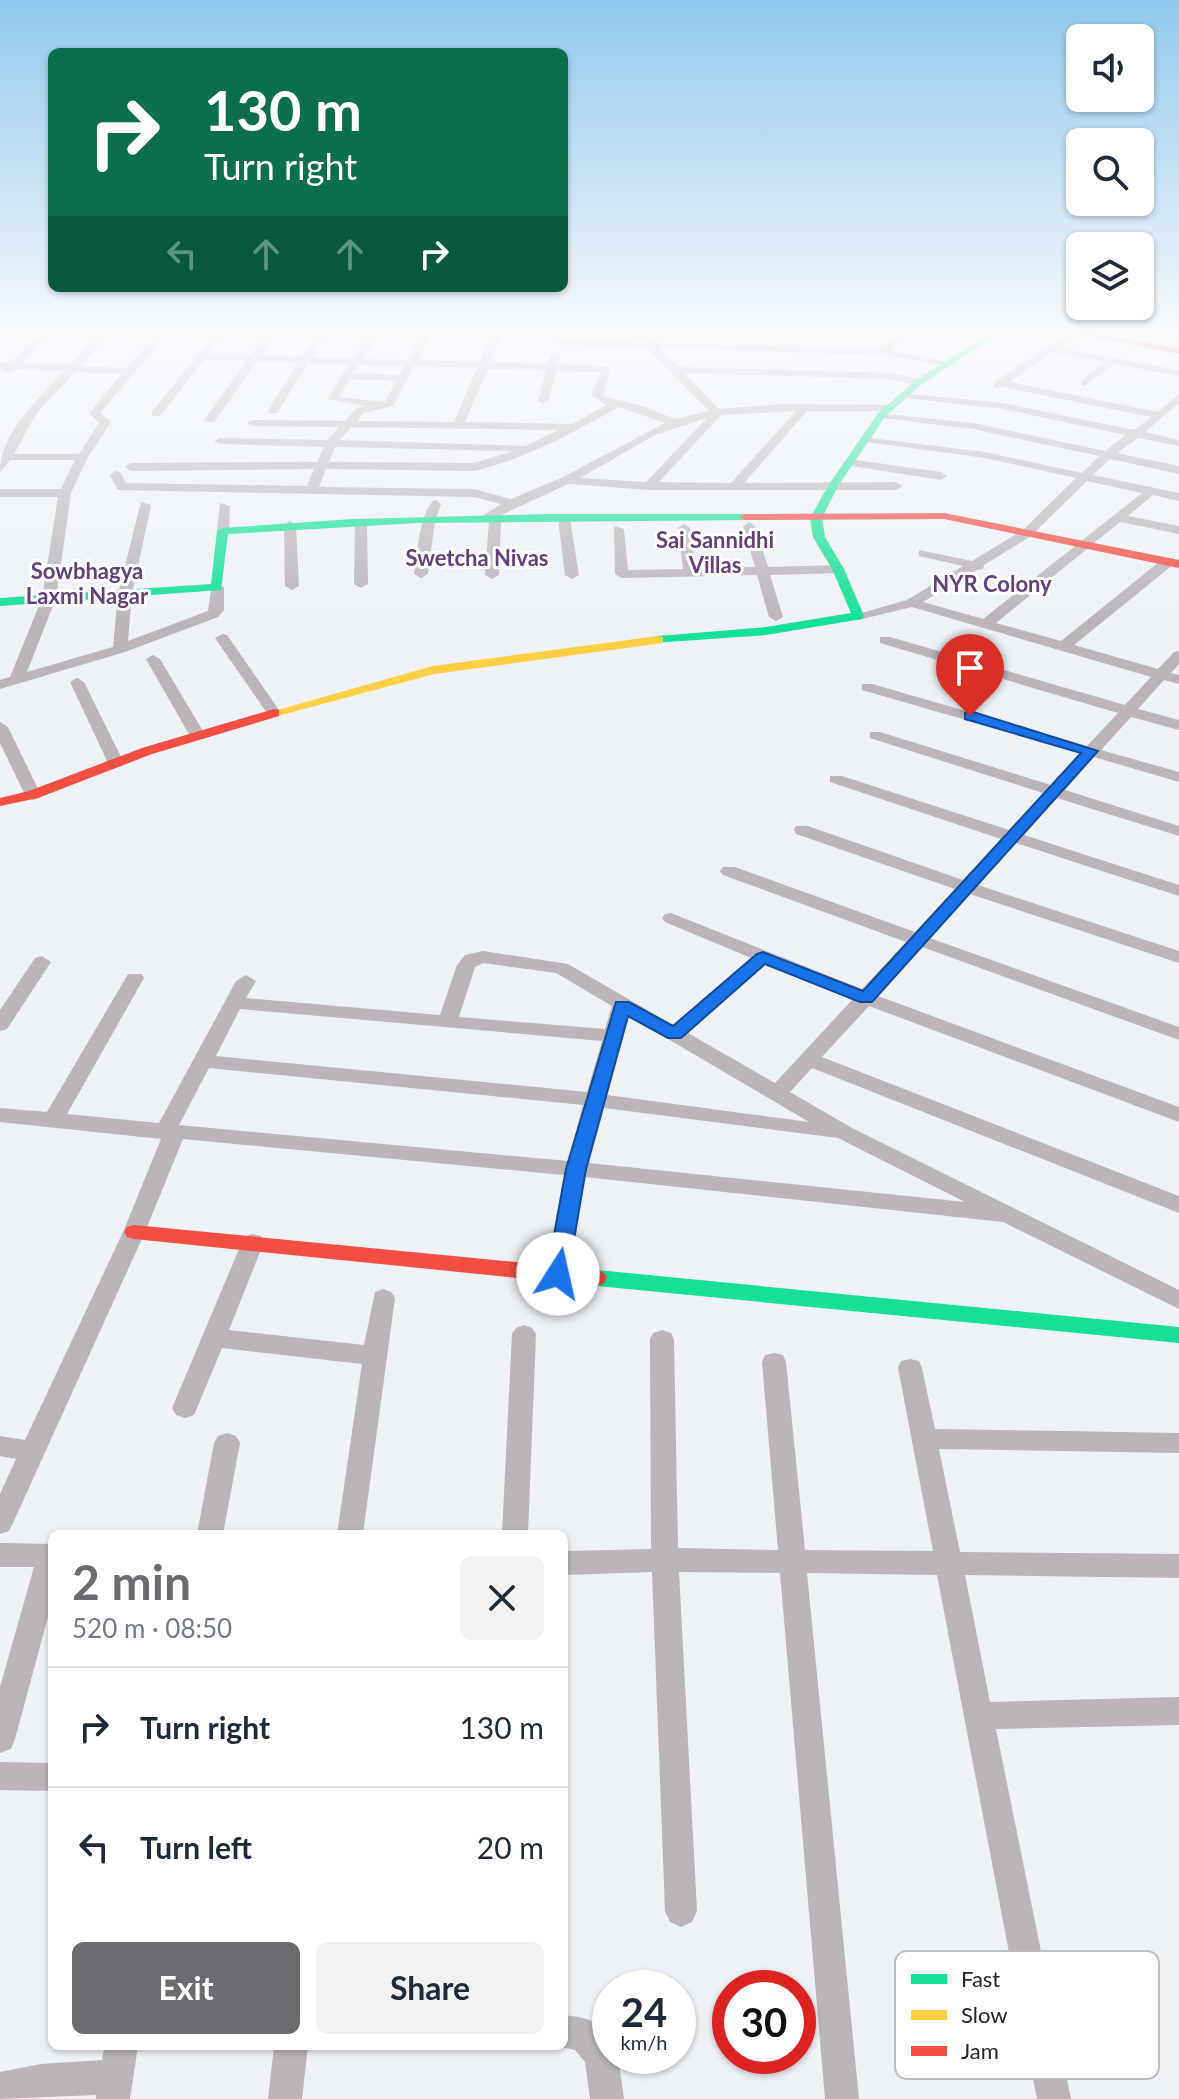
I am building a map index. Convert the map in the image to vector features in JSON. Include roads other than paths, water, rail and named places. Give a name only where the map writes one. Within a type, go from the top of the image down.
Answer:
[{"type":"street","points":[[3,463],[23,428]]},
{"type":"street","points":[[16,681],[49,598],[65,493],[82,457],[101,428]]},
{"type":"street","points":[[311,490],[331,444],[345,428]]},
{"type":"street","points":[[464,447],[471,428]]},
{"type":"street","points":[[131,467],[202,464],[474,467],[495,462],[573,428]]},
{"type":"street","points":[[490,519],[512,503],[567,480],[666,428]]},
{"type":"street","points":[[649,486],[703,428]]},
{"type":"street","points":[[734,487],[786,428]]},
{"type":"street","points":[[858,616],[838,569],[819,537],[816,518],[833,486],[874,428]]},
{"type":"street","points":[[982,428],[1179,470]]},
{"type":"street","points":[[1106,428],[1179,443]]},
{"type":"street","points":[[0,802],[33,795],[198,736],[433,670],[618,643],[766,631],[858,616],[912,603],[978,566],[1027,533],[1107,455],[1147,428]]},
{"type":"street","points":[[867,439],[985,455],[1179,497]]},
{"type":"street","points":[[220,441],[527,448]]},
{"type":"street","points":[[3,463],[82,457]]},
{"type":"street","points":[[849,463],[941,476]]},
{"type":"street","points":[[116,475],[122,487],[474,493],[512,503]]},
{"type":"street","points":[[567,480],[649,486],[896,486]]},
{"type":"street","points":[[986,624],[1088,545],[1151,491]]},
{"type":"street","points":[[0,493],[65,493]]},
{"type":"street","points":[[120,649],[125,594],[145,505]]},
{"type":"street","points":[[0,685],[120,649],[213,614],[217,610],[224,506]]},
{"type":"street","points":[[421,574],[432,512]]},
{"type":"street","points":[[223,531],[290,525],[361,525],[432,512],[490,519],[944,516],[1088,545],[1173,558]]},
{"type":"street","points":[[1120,518],[1179,530]]},
{"type":"street","points":[[490,519],[492,575]]},
{"type":"street","points":[[564,519],[572,575]]},
{"type":"street","points":[[290,525],[292,586]]},
{"type":"street","points":[[361,525],[361,584]]},
{"type":"street","points":[[749,526],[776,617]]},
{"type":"street","points":[[684,528],[690,572]]},
{"type":"street","points":[[618,529],[622,574],[838,569]]},
{"type":"street","points":[[924,553],[978,566]]},
{"type":"street","points":[[1063,647],[1173,558]]},
{"type":"street","points":[[0,602],[217,587]]},
{"type":"street","points":[[912,603],[1170,678]]},
{"type":"street","points":[[949,634],[964,620]]},
{"type":"street","points":[[222,638],[274,713]]},
{"type":"street","points":[[885,640],[1011,679],[1179,725]]},
{"type":"street","points":[[777,1094],[1128,710],[1170,678],[1179,655]]},
{"type":"street","points":[[153,659],[198,736]]},
{"type":"street","points":[[1011,679],[1024,665]]},
{"type":"street","points":[[77,682],[116,763]]},
{"type":"street","points":[[867,687],[1179,777]]},
{"type":"street","points":[[0,727],[33,795]]},
{"type":"street","points":[[875,735],[1179,831]]},
{"type":"street","points":[[836,779],[1179,891]]},
{"type":"street","points":[[802,830],[1179,957]]},
{"type":"street","points":[[729,871],[1179,1034]]},
{"type":"street","points":[[671,918],[866,998],[1179,1115]]},
{"type":"street","points":[[448,1021],[466,965],[472,959],[483,957],[561,968],[845,1133],[1179,1300]]},
{"type":"street","points":[[675,1034],[763,957]]},
{"type":"street","points":[[0,1025],[42,962]]},
{"type":"street","points":[[52,1122],[135,978]]},
{"type":"street","points":[[0,1523],[134,1232],[169,1133],[246,981]]},
{"type":"street","points":[[234,1003],[614,1036]]},
{"type":"street","points":[[558,1274],[576,1169],[622,1005]]},
{"type":"street","points":[[810,1060],[1179,1205]]},
{"type":"street","points":[[203,1061],[596,1100],[845,1133]]},
{"type":"street","points":[[0,1115],[576,1169],[1002,1214]]},
{"type":"street","points":[[134,1232],[1179,1335]]},
{"type":"street","points":[[185,1408],[253,1242]]},
{"type":"street","points":[[351,1530],[383,1298]]},
{"type":"street","points":[[515,1530],[524,1334]]},
{"type":"street","points":[[214,1338],[375,1356]]},
{"type":"street","points":[[662,1339],[665,1560],[681,1911]]},
{"type":"street","points":[[774,1362],[842,2099]]},
{"type":"street","points":[[910,1368],[1024,1951]]},
{"type":"street","points":[[924,1439],[1179,1443]]},
{"type":"street","points":[[211,1530],[227,1443]]},
{"type":"street","points":[[0,1446],[32,1452]]},
{"type":"street","points":[[0,1555],[48,1556]]},
{"type":"street","points":[[568,1563],[665,1560],[1179,1566]]},
{"type":"street","points":[[0,1739],[6,1694],[48,1565]]},
{"type":"street","points":[[977,1716],[1179,1711]]},
{"type":"street","points":[[0,1776],[48,1777]]},
{"type":"street","points":[[568,2032],[584,2034],[601,2055],[607,2099]]},
{"type":"street","points":[[285,2099],[291,2050]]},
{"type":"street","points":[[0,2089],[41,2081],[117,2074]]},
{"type":"street","points":[[1050,2079],[1054,2099]]},
{"type":"district","name":"Sai Sannidhi Villas","points":[[715,552]]},
{"type":"district","name":"Swetcha Nivas","points":[[477,557]]},
{"type":"district","name":"Sowbhagya Laxmi Nagar","points":[[87,582]]},
{"type":"district","name":"NYR Colony","points":[[992,583]]}]
